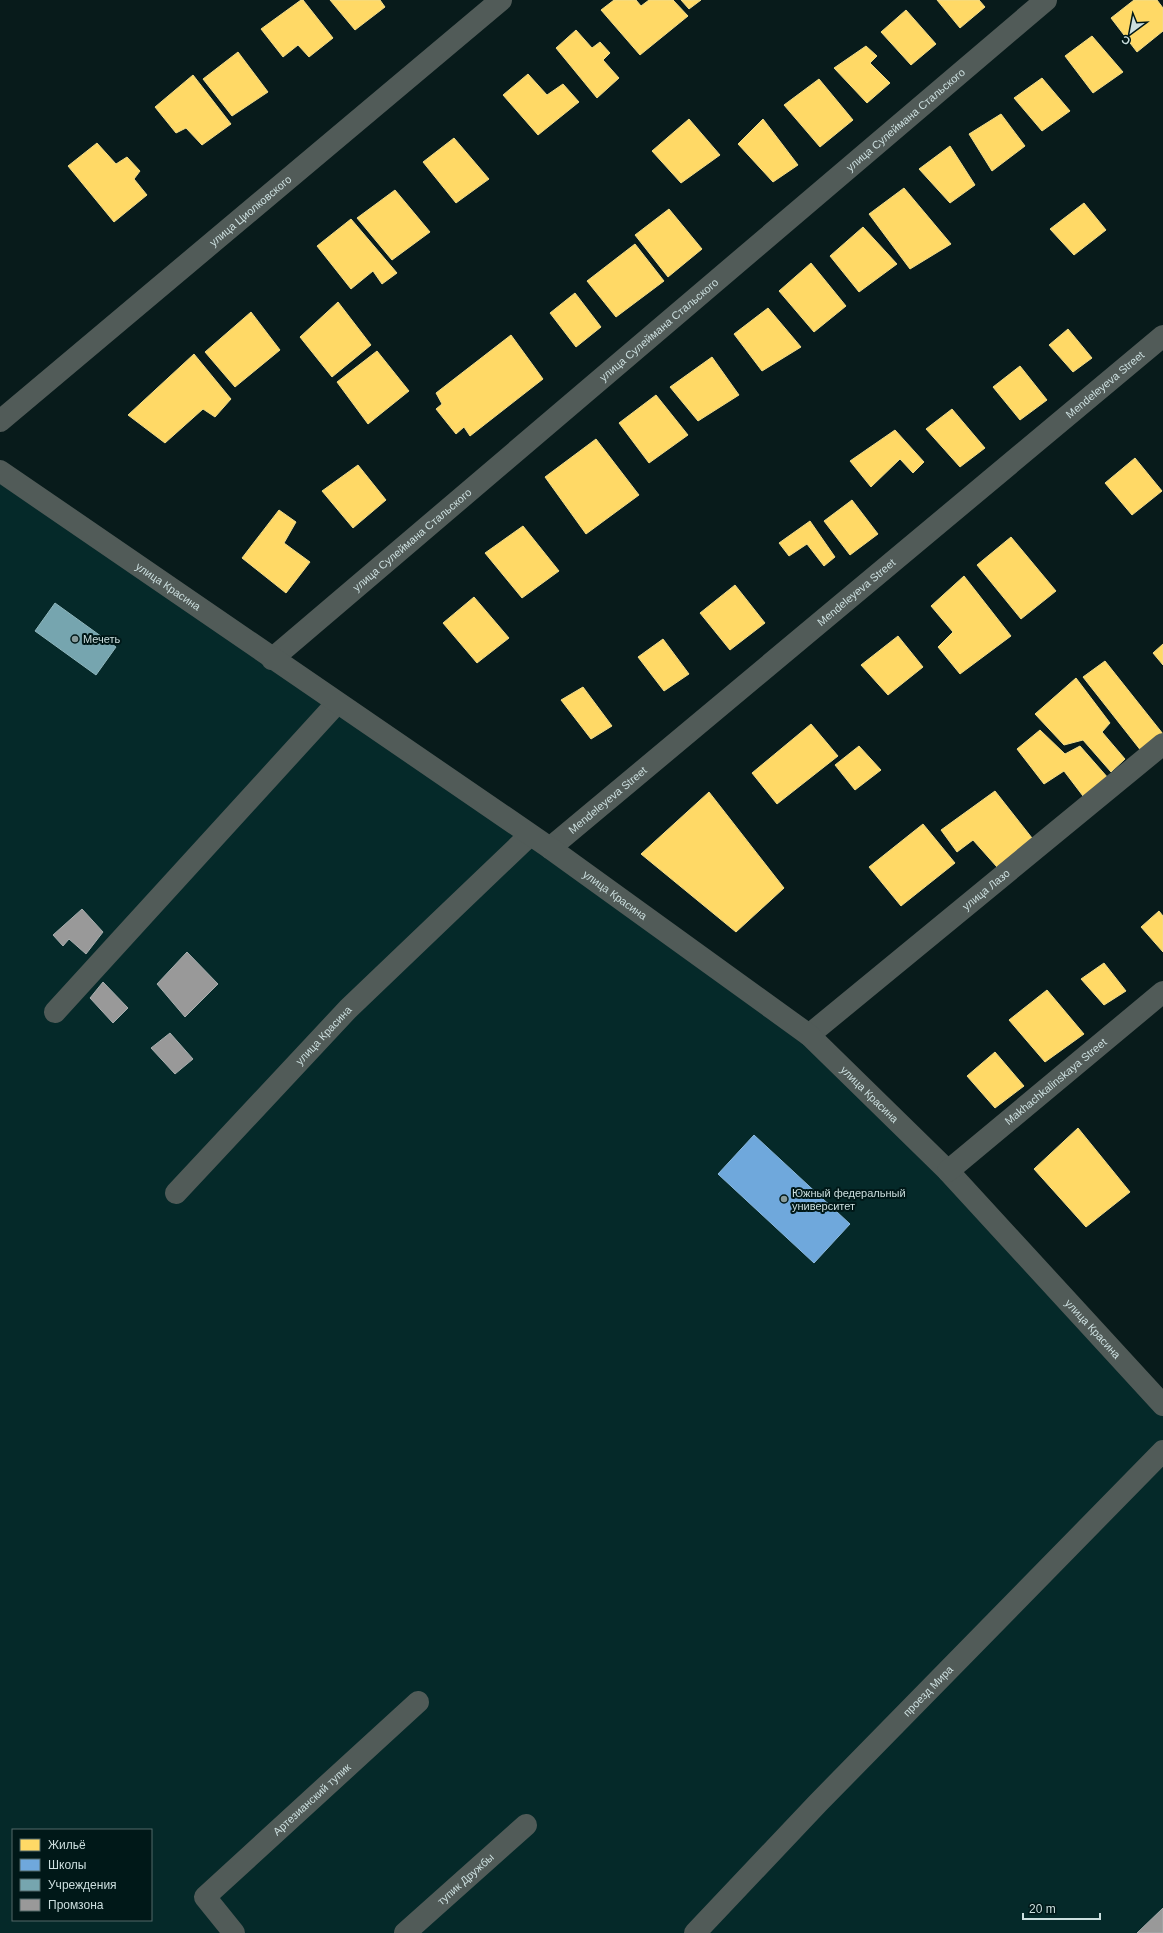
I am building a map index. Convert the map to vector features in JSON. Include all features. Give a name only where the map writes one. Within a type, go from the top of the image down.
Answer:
[{"type":"street","name":"улица Циолковского","points":[[0,421],[501,0]]},
{"type":"street","name":"улица Сулеймана Стальского","points":[[272,659],[1046,0]]},
{"type":"street","name":"Mendeleyeva Street","points":[[550,848],[1163,336]]},
{"type":"street","name":"улица Красина","points":[[0,471],[336,703],[550,848],[808,1035],[948,1171],[1163,1405]]},
{"type":"street","points":[[55,1012],[336,703]]},
{"type":"street","name":"улица Лазо","points":[[808,1035],[1163,744]]},
{"type":"street","name":"улица Красина","points":[[176,1194],[348,1009],[530,835]]},
{"type":"street","name":"Makhachkalinskaya Street","points":[[948,1171],[1163,992]]},
{"type":"street","name":"проезд Мира","points":[[695,1933],[818,1803],[1163,1451]]},
{"type":"street","name":"Артезианский тупик","points":[[234,1933],[205,1897],[418,1702]]},
{"type":"street","name":"тупик Дружбы","points":[[405,1933],[526,1825]]},
{"type":"shaded area","points":[[0,471],[839,1064],[1163,1413],[1163,1933],[0,1933]]},
{"type":"building: Жильё","points":[[303,0],[333,38],[309,57],[298,45],[283,57],[261,29]]},
{"type":"building: Жильё","points":[[330,0],[380,0],[385,7],[355,30]]},
{"type":"building: Жильё","points":[[614,0],[636,0],[641,6],[649,0],[673,0],[688,16],[640,55],[601,10]]},
{"type":"building: Жильё","points":[[681,0],[701,0],[689,9]]},
{"type":"building: Жильё","points":[[937,0],[979,0],[985,7],[960,28]]},
{"type":"building: Жильё","points":[[1134,0],[1157,0],[1163,8],[1163,31],[1137,52],[1111,18]]},
{"type":"building: Жильё","points":[[906,10],[936,44],[911,65],[881,32]]},
{"type":"building: Жильё","points":[[576,30],[592,48],[600,42],[610,53],[603,60],[619,78],[597,98],[556,48]]},
{"type":"building: Жильё","points":[[1092,36],[1123,72],[1093,93],[1065,56]]},
{"type":"building: Жильё","points":[[866,46],[877,56],[870,63],[890,83],[867,103],[834,68]]},
{"type":"building: Жильё","points":[[238,52],[268,92],[232,116],[203,79]]},
{"type":"building: Жильё","points":[[528,74],[547,95],[563,84],[579,102],[538,135],[503,95]]},
{"type":"building: Жильё","points":[[193,75],[231,124],[202,145],[186,128],[176,133],[155,107]]},
{"type":"building: Жильё","points":[[1042,78],[1070,111],[1042,131],[1014,98]]},
{"type":"building: Жильё","points":[[819,79],[853,120],[820,147],[784,105]]},
{"type":"building: Жильё","points":[[1001,114],[1025,146],[992,171],[969,134]]},
{"type":"building: Жильё","points":[[689,119],[720,155],[681,183],[652,151]]},
{"type":"building: Жильё","points":[[763,119],[798,165],[773,182],[738,144]]},
{"type":"building: Жильё","points":[[454,138],[489,179],[456,203],[423,162]]},
{"type":"building: Жильё","points":[[97,143],[116,164],[127,157],[140,171],[134,179],[147,195],[114,222],[68,166]]},
{"type":"building: Жильё","points":[[950,146],[975,185],[950,203],[919,169]]},
{"type":"building: Жильё","points":[[904,188],[951,244],[910,269],[869,214]]},
{"type":"building: Жильё","points":[[395,190],[430,232],[392,260],[357,218]]},
{"type":"building: Жильё","points":[[1084,203],[1106,230],[1074,255],[1050,229]]},
{"type":"building: Жильё","points":[[669,209],[702,249],[668,277],[635,235]]},
{"type":"building: Жильё","points":[[351,219],[397,273],[382,284],[373,271],[351,289],[317,246]]},
{"type":"building: Жильё","points":[[863,227],[897,264],[859,292],[830,256]]},
{"type":"building: Жильё","points":[[635,244],[664,281],[616,317],[587,281]]},
{"type":"building: Жильё","points":[[811,263],[846,306],[814,332],[779,291]]},
{"type":"building: Жильё","points":[[575,293],[601,327],[576,347],[550,313]]},
{"type":"building: Жильё","points":[[338,302],[371,345],[332,377],[300,337]]},
{"type":"building: Жильё","points":[[768,308],[801,347],[762,371],[734,334]]},
{"type":"building: Жильё","points":[[251,312],[280,350],[235,387],[205,352]]},
{"type":"building: Жильё","points":[[1068,329],[1092,358],[1073,372],[1049,345]]},
{"type":"building: Жильё","points":[[511,335],[543,379],[470,436],[464,427],[456,434],[436,409],[442,404],[436,393]]},
{"type":"building: Жильё","points":[[377,351],[409,391],[368,424],[337,382]]},
{"type":"building: Жильё","points":[[194,354],[231,399],[215,417],[203,409],[165,443],[128,415]]},
{"type":"building: Жильё","points":[[712,357],[739,395],[698,421],[670,387]]},
{"type":"building: Жильё","points":[[1020,366],[1047,400],[1020,420],[993,387]]},
{"type":"building: Жильё","points":[[656,395],[688,435],[649,463],[619,423]]},
{"type":"building: Жильё","points":[[952,409],[985,448],[960,467],[926,429]]},
{"type":"building: Жильё","points":[[895,430],[924,462],[913,473],[900,459],[871,487],[850,461]]},
{"type":"building: Жильё","points":[[596,439],[639,495],[586,534],[545,477]]},
{"type":"building: Жильё","points":[[1135,458],[1162,491],[1132,515],[1105,483]]},
{"type":"building: Жильё","points":[[358,465],[386,500],[353,528],[322,491]]},
{"type":"building: Жильё","points":[[852,500],[878,534],[850,555],[824,521]]},
{"type":"building: Жильё","points":[[279,510],[296,522],[284,543],[310,562],[286,593],[242,558]]},
{"type":"building: Жильё","points":[[810,521],[835,557],[824,566],[807,544],[789,556],[779,543]]},
{"type":"building: Жильё","points":[[523,526],[559,571],[522,598],[485,553]]},
{"type":"building: Жильё","points":[[1011,537],[1056,591],[1021,619],[977,565]]},
{"type":"building: Жильё","points":[[964,576],[1011,636],[960,674],[938,647],[953,632],[931,606]]},
{"type":"building: Жильё","points":[[735,585],[765,623],[730,650],[700,613]]},
{"type":"building: Жильё","points":[[474,597],[509,638],[477,663],[443,623]]},
{"type":"building: Жильё","points":[[898,636],[923,667],[888,695],[861,665]]},
{"type":"building: Жильё","points":[[663,639],[689,674],[664,691],[638,657]]},
{"type":"building: Жильё","points":[[1163,644],[1163,665],[1153,653]]},
{"type":"building: Жильё","points":[[1105,661],[1163,734],[1142,752],[1083,677]]},
{"type":"building: Жильё","points":[[1076,678],[1110,723],[1102,732],[1125,759],[1111,772],[1083,740],[1064,745],[1035,714]]},
{"type":"building: Жильё","points":[[583,687],[612,726],[591,739],[561,700]]},
{"type":"building: Жильё","points":[[811,724],[838,756],[777,804],[752,773]]},
{"type":"building: Жильё","points":[[1040,730],[1065,754],[1080,746],[1109,779],[1083,796],[1064,771],[1044,784],[1017,749]]},
{"type":"building: Жильё","points":[[859,746],[881,770],[855,790],[835,765]]},
{"type":"building: Жильё","points":[[995,791],[1032,838],[997,867],[973,840],[957,852],[941,830]]},
{"type":"building: Жильё","points":[[709,792],[784,888],[736,932],[641,854]]},
{"type":"building: Жильё","points":[[923,824],[955,863],[901,906],[869,867]]},
{"type":"building: Жильё","points":[[1159,911],[1163,916],[1163,952],[1141,927]]},
{"type":"building: Жильё","points":[[1104,963],[1126,991],[1104,1005],[1081,979]]},
{"type":"building: Жильё","points":[[1047,990],[1084,1034],[1045,1062],[1009,1020]]},
{"type":"building: Жильё","points":[[995,1052],[1024,1086],[995,1108],[967,1076]]},
{"type":"building: Жильё","points":[[1078,1128],[1130,1192],[1086,1227],[1034,1169]]},
{"type":"building: Школы","name":"Южный федеральный университет","points":[[754,1135],[850,1224],[814,1263],[718,1174]]},
{"type":"building: Учреждения","name":"Мечеть","points":[[55,603],[116,647],[96,675],[35,631]]},
{"type":"building: Промзона","points":[[82,909],[103,932],[86,954],[69,939],[63,946],[53,935]]},
{"type":"building: Промзона","points":[[187,952],[218,984],[185,1017],[157,984]]},
{"type":"building: Промзона","points":[[103,982],[128,1008],[113,1023],[90,998]]},
{"type":"building: Промзона","points":[[170,1033],[193,1059],[175,1074],[151,1048]]},
{"type":"building: Промзона","points":[[1163,1908],[1163,1933],[1137,1933]]},
{"type":"place","name":"Мечеть","points":[[75,639]]},
{"type":"place","name":"Южный федеральный университет","points":[[784,1199]]}]
